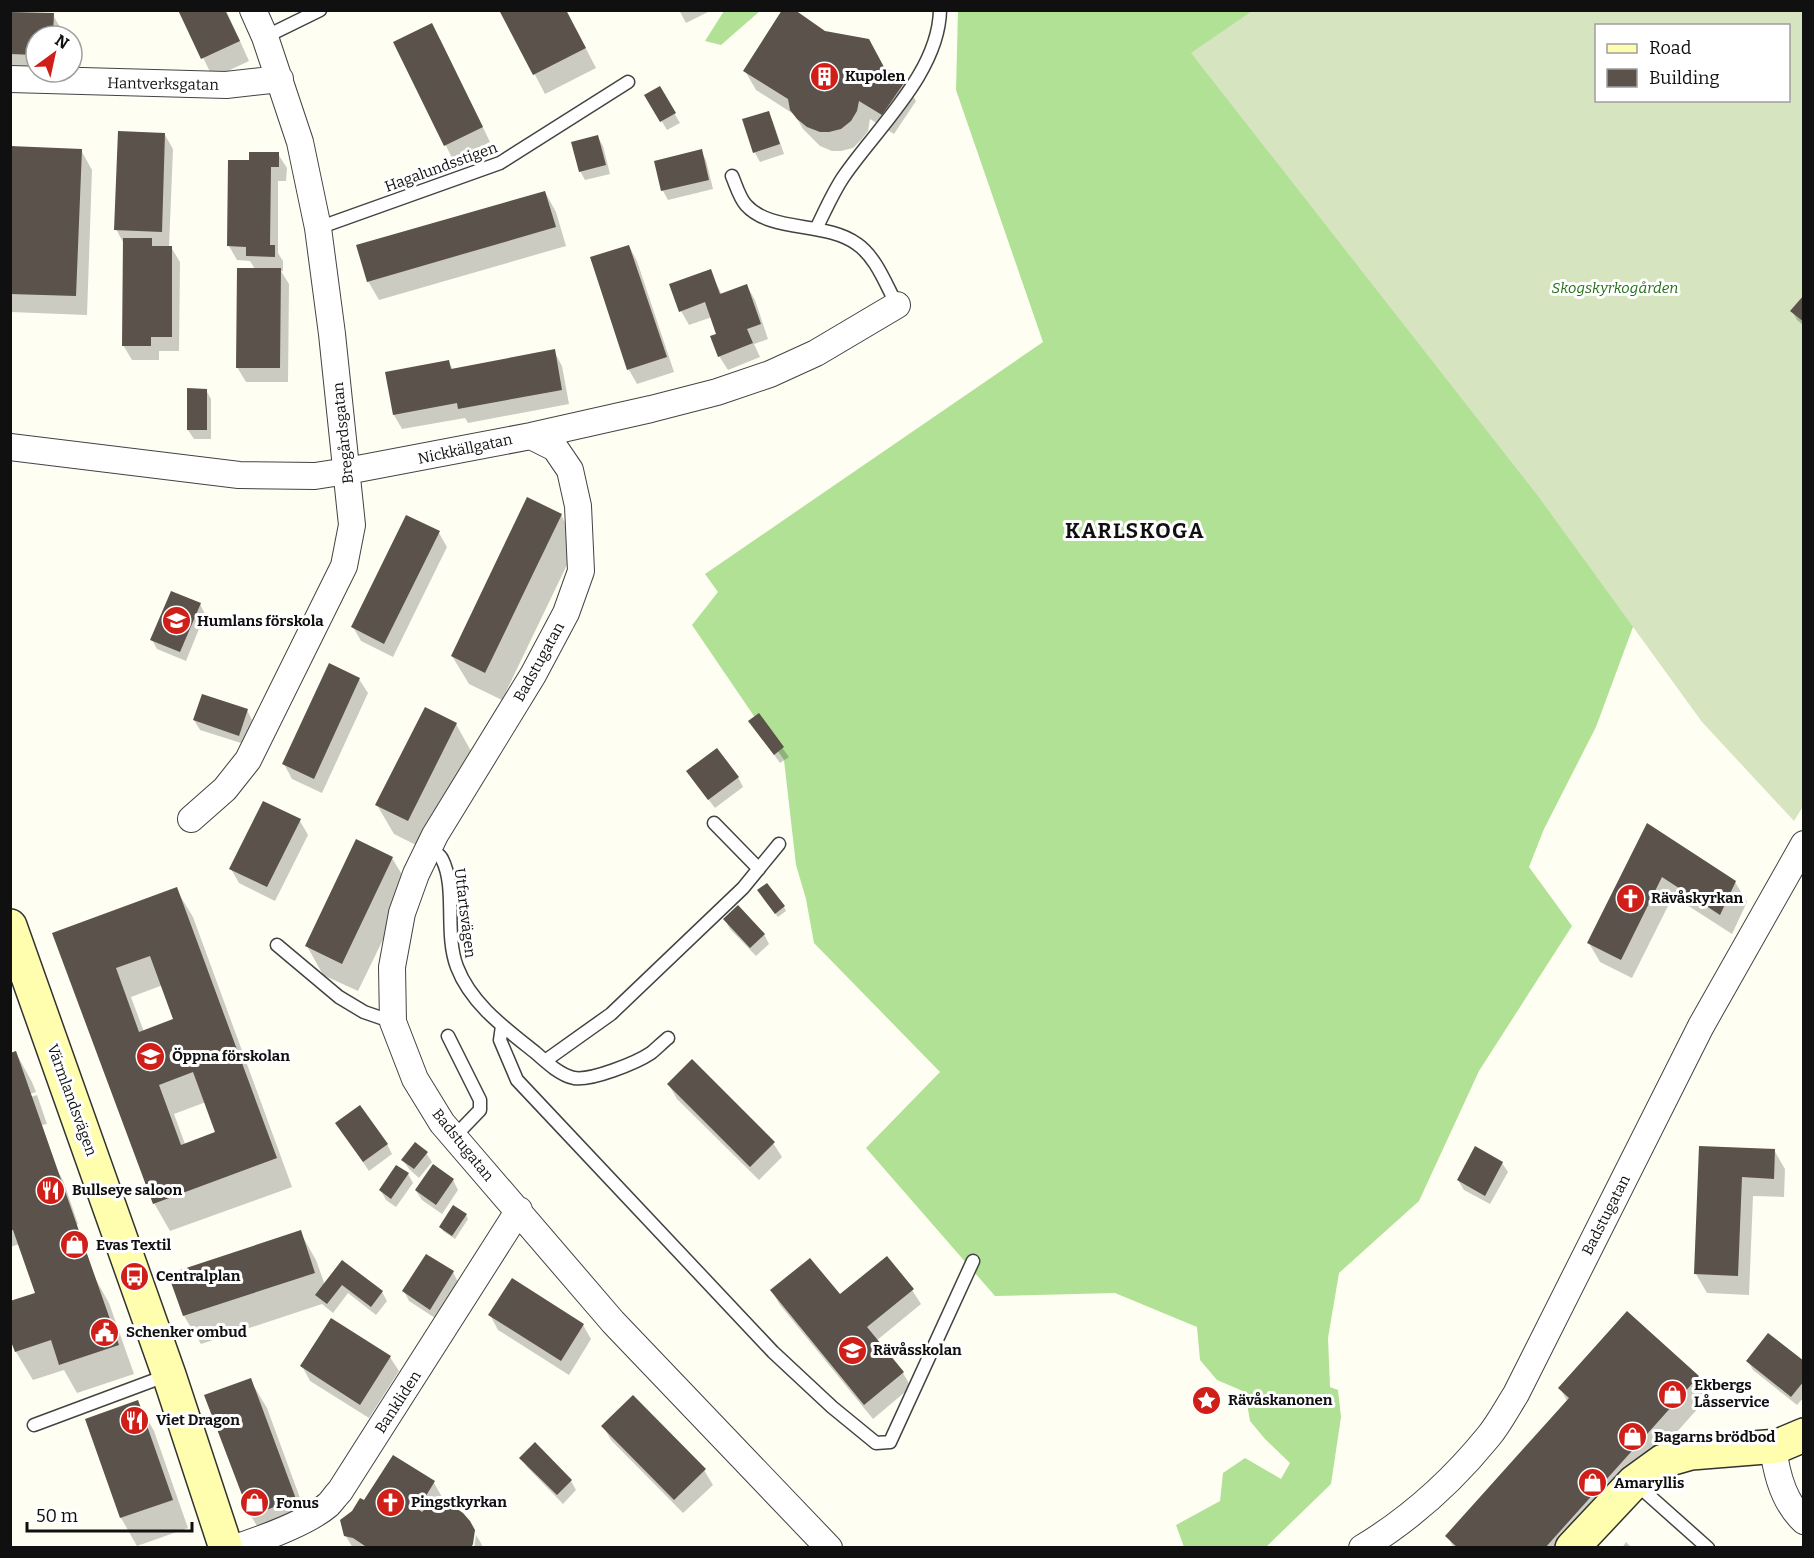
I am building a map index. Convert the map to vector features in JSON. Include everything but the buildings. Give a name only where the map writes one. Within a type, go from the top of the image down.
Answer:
[{"type":"street","name":"Bregårdsgatan","points":[[191,819],[225,789],[248,760],[344,566],[352,525],[318,228],[300,142],[265,36],[253,10]]},
{"type":"street","name":"Hantverksgatan","points":[[10,79],[226,86],[280,79]]},
{"type":"street","name":"Nickkällgatan","points":[[10,447],[238,475],[297,476],[347,471],[531,436],[651,410],[717,392],[770,374],[816,353],[897,305]]},
{"type":"street","name":"Badstugatan","points":[[531,436],[555,448],[570,470],[578,506],[581,572],[566,613],[533,675],[429,847],[416,874],[402,913],[392,967],[393,1022],[415,1078],[442,1123],[519,1210],[613,1323],[828,1548]]},
{"type":"street","name":"Badstugatan","points":[[1362,1548],[1382,1536],[1439,1490],[1490,1435],[1516,1394],[1701,1026],[1800,857]]},
{"type":"street","name":"Värmlandsvägen","points":[[10,926],[170,1374],[226,1548]]},
{"type":"street","name":"Bankliden","points":[[236,1548],[309,1517],[328,1505],[340,1491],[519,1210]]},
{"type":"street","points":[[1572,1548],[1634,1482],[1663,1461],[1691,1453],[1778,1446],[1803,1435]]},
{"type":"street","points":[[1773,1446],[1776,1472],[1788,1502],[1803,1521]]},
{"type":"lane","points":[[265,36],[320,10]]},
{"type":"lane","points":[[816,229],[844,177],[915,81],[932,49],[938,30],[940,10]]},
{"type":"lane","name":"Hagalundsstigen","points":[[318,228],[500,163],[628,82]]},
{"type":"lane","points":[[732,176],[746,205],[759,215],[842,235],[859,245],[872,261],[897,305]]},
{"type":"lane","points":[[714,823],[759,869]]},
{"type":"lane","points":[[545,1061],[611,1014],[743,888],[779,844]]},
{"type":"lane","name":"Utfartsvägen","points":[[429,847],[441,857],[448,876],[450,936],[456,965],[475,997],[502,1026],[545,1061],[574,1078],[591,1077],[641,1059],[668,1038]]},
{"type":"lane","points":[[277,945],[339,997],[364,1012],[393,1022]]},
{"type":"lane","points":[[502,1026],[500,1040],[517,1080],[773,1352],[832,1407],[876,1443],[890,1442],[973,1261]]},
{"type":"lane","points":[[448,1036],[480,1100],[480,1110],[454,1137]]},
{"type":"lane","points":[[34,1425],[170,1374]]},
{"type":"lane","points":[[1634,1482],[1708,1548]]},
{"type":"green space","points":[[724,11],[760,11],[721,45],[705,41]]},
{"type":"green space","points":[[958,11],[1803,11],[1803,272],[1650,581],[1596,727],[1544,829],[1529,867],[1572,926],[1479,1071],[1419,1201],[1339,1273],[1328,1338],[1330,1387],[1338,1390],[1341,1417],[1331,1484],[1266,1547],[1184,1547],[1176,1525],[1220,1501],[1223,1473],[1245,1458],[1281,1479],[1290,1463],[1250,1421],[1245,1392],[1217,1380],[1200,1360],[1197,1327],[1115,1293],[995,1296],[866,1148],[940,1072],[814,943],[806,899],[796,865],[784,760],[692,625],[718,592],[705,574],[1043,342],[956,90]]},
{"type":"green space","name":"Skogskyrkogården","points":[[1252,11],[1803,11],[1804,805],[1794,821],[1702,722],[1538,496],[1191,53]]},
{"type":"place","name":"Kupolen","points":[[824,76]]},
{"type":"place","name":"Humlans förskola","points":[[176,621]]},
{"type":"place","name":"Rävåskyrkan","points":[[1630,898]]},
{"type":"place","name":"Öppna förskolan","points":[[151,1056]]},
{"type":"place","name":"Bullseye saloon","points":[[51,1190]]},
{"type":"place","name":"Evas Textil","points":[[75,1245]]},
{"type":"place","name":"Centralplan","points":[[135,1276]]},
{"type":"place","name":"Schenker ombud","points":[[105,1332]]},
{"type":"place","name":"Rävåsskolan","points":[[852,1350]]},
{"type":"place","name":"Ekbergs Låsservice","points":[[1673,1394]]},
{"type":"place","name":"Rävåskanonen","points":[[1207,1400]]},
{"type":"place","name":"Viet Dragon","points":[[135,1420]]},
{"type":"place","name":"Bagarns brödbod","points":[[1633,1437]]},
{"type":"place","name":"Amaryllis","points":[[1593,1483]]},
{"type":"place","name":"Pingstkyrkan","points":[[390,1502]]},
{"type":"place","name":"Fonus","points":[[255,1503]]},
{"type":"district","name":"KARLSKOGA","points":[[1135,531]]}]
